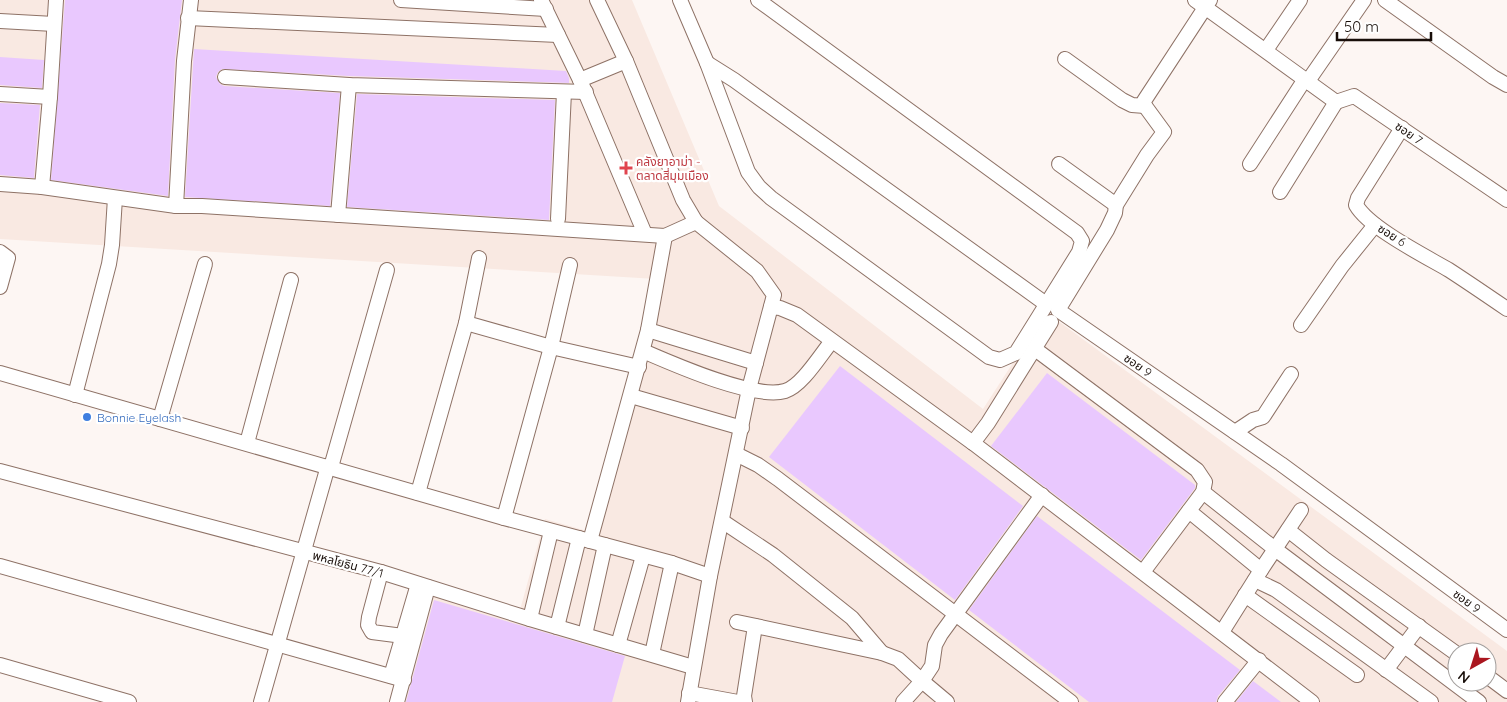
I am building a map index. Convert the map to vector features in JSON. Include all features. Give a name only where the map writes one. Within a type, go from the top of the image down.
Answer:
[{"type":"street","points":[[42,187],[56,0]]},
{"type":"street","points":[[176,206],[184,61],[190,0]]},
{"type":"street","points":[[401,0],[543,5],[583,86],[645,234]]},
{"type":"street","points":[[598,0],[626,61],[683,200],[696,222],[757,271],[774,295],[749,389],[710,576],[689,697],[738,702]]},
{"type":"street","points":[[680,0],[707,63],[748,172],[759,187],[771,198],[989,357],[1000,360],[1016,354],[1079,252],[1082,241],[1077,233],[758,0]]},
{"type":"street","points":[[1266,50],[1300,0]]},
{"type":"street","points":[[1250,164],[1364,0]]},
{"type":"street","points":[[1389,1],[1507,85]]},
{"type":"street","points":[[1065,58],[1122,100],[1132,105],[1145,106],[1144,101],[1203,2],[1336,102],[1280,192]]},
{"type":"street","points":[[188,18],[558,35]]},
{"type":"street","points":[[0,21],[54,24]]},
{"type":"street","points":[[225,77],[349,85],[564,92],[583,86],[626,61]]},
{"type":"street","points":[[707,63],[734,80],[1046,304]]},
{"type":"street","points":[[338,215],[349,85]]},
{"type":"street","points":[[558,219],[564,92]]},
{"type":"street","points":[[0,94],[50,97]]},
{"type":"street","name":"ซอย 7","points":[[1336,102],[1354,96],[1507,200]]},
{"type":"street","name":"ซอย 9","points":[[1145,106],[1164,132],[1147,155],[1116,205],[1115,213],[1107,230],[1058,310],[1235,432],[1507,630]]},
{"type":"street","name":"ซอย 6","points":[[1402,128],[1358,198],[1356,204],[1361,213],[1375,225],[1462,278],[1507,309]]},
{"type":"street","points":[[1060,164],[1116,205]]},
{"type":"street","points":[[0,184],[42,187],[176,206],[665,236],[696,222]]},
{"type":"street","points":[[75,395],[109,264],[115,198]]},
{"type":"street","points":[[1301,325],[1342,266],[1375,225]]},
{"type":"street","points":[[558,627],[639,367],[648,330],[665,236]]},
{"type":"street","points":[[0,252],[8,258],[0,288]]},
{"type":"street","points":[[418,494],[466,323],[478,258]]},
{"type":"street","points":[[160,419],[205,264]]},
{"type":"street","points":[[504,518],[551,347],[570,265]]},
{"type":"street","points":[[261,702],[387,270]]},
{"type":"street","points":[[247,444],[291,280]]},
{"type":"street","points":[[771,307],[780,308],[797,315],[973,443],[1312,702]]},
{"type":"street","points":[[973,443],[988,423],[1051,322]]},
{"type":"street","points":[[466,323],[551,347],[639,367]]},
{"type":"street","points":[[648,330],[756,363]]},
{"type":"street","points":[[643,351],[697,373],[749,389],[785,391],[795,385],[832,341]]},
{"type":"street","points":[[1035,349],[1197,470],[1204,482],[1203,492],[1143,572]]},
{"type":"street","points":[[0,373],[418,494],[672,563],[710,576]]},
{"type":"street","points":[[1235,432],[1252,420],[1263,417],[1292,374]]},
{"type":"street","points":[[631,396],[742,428]]},
{"type":"street","points":[[736,454],[758,465],[778,479],[1071,702]]},
{"type":"street","name":"พหลโยธิน 77/1","points":[[0,471],[382,572],[530,619],[693,667]]},
{"type":"street","points":[[1203,492],[1275,549],[1479,702]]},
{"type":"street","points":[[903,702],[922,681],[932,666],[936,642],[954,614],[1042,495]]},
{"type":"street","points":[[1222,632],[1301,510]]},
{"type":"street","points":[[1189,512],[1276,590],[1431,702]]},
{"type":"street","points":[[722,521],[773,555],[852,618],[882,653]]},
{"type":"street","points":[[1288,530],[1326,560],[1447,647]]},
{"type":"street","points":[[530,619],[551,531]]},
{"type":"street","points":[[585,635],[605,545]]},
{"type":"street","points":[[618,645],[643,556]]},
{"type":"street","points":[[652,654],[672,563]]},
{"type":"street","points":[[0,566],[397,678]]},
{"type":"street","points":[[382,572],[368,626],[372,632],[403,636]]},
{"type":"street","points":[[397,678],[423,585]]},
{"type":"street","points":[[397,702],[397,678],[403,636],[423,585]]},
{"type":"street","points":[[1245,595],[1357,675]]},
{"type":"street","points":[[738,622],[882,653],[898,659],[947,702]]},
{"type":"street","points":[[745,702],[744,696],[755,626]]},
{"type":"street","points":[[1386,670],[1419,626]]},
{"type":"street","points":[[1226,702],[1259,660]]},
{"type":"street","points":[[0,665],[129,702]]},
{"type":"shaded area","points":[[0,0],[632,0],[719,206],[983,409],[1046,312],[1495,642],[1447,642],[1447,692],[1497,692],[1497,644],[1507,651],[1507,702],[389,702],[425,581],[520,610],[545,519],[587,531],[656,279],[0,239]]},
{"type":"building","points":[[65,0],[182,0],[175,60],[168,196],[51,180]]},
{"type":"building","points":[[194,49],[566,71],[569,83],[349,76],[222,69],[216,77],[220,84],[224,86],[340,93],[330,206],[185,197]]},
{"type":"building","points":[[0,57],[44,60],[42,88],[0,85]]},
{"type":"building","points":[[357,94],[555,100],[549,220],[347,207]]},
{"type":"building","points":[[0,103],[40,105],[34,178],[0,175]]},
{"type":"building","points":[[840,366],[1023,506],[955,600],[769,457]]},
{"type":"building","points":[[1047,373],[1195,485],[1195,488],[1141,560],[991,446]]},
{"type":"building","points":[[1037,516],[1240,670],[1218,696],[1216,702],[1089,702],[969,610]]},
{"type":"building","points":[[434,600],[625,656],[612,702],[406,702]]},
{"type":"building","points":[[1253,681],[1281,702],[1236,702]]},
{"type":"place","name":"คลังยาอาม่า - ตลาดสี่มุมเมือง","points":[[626,168]]},
{"type":"place","name":"Bonnie Eyelash","points":[[87,417]]}]
